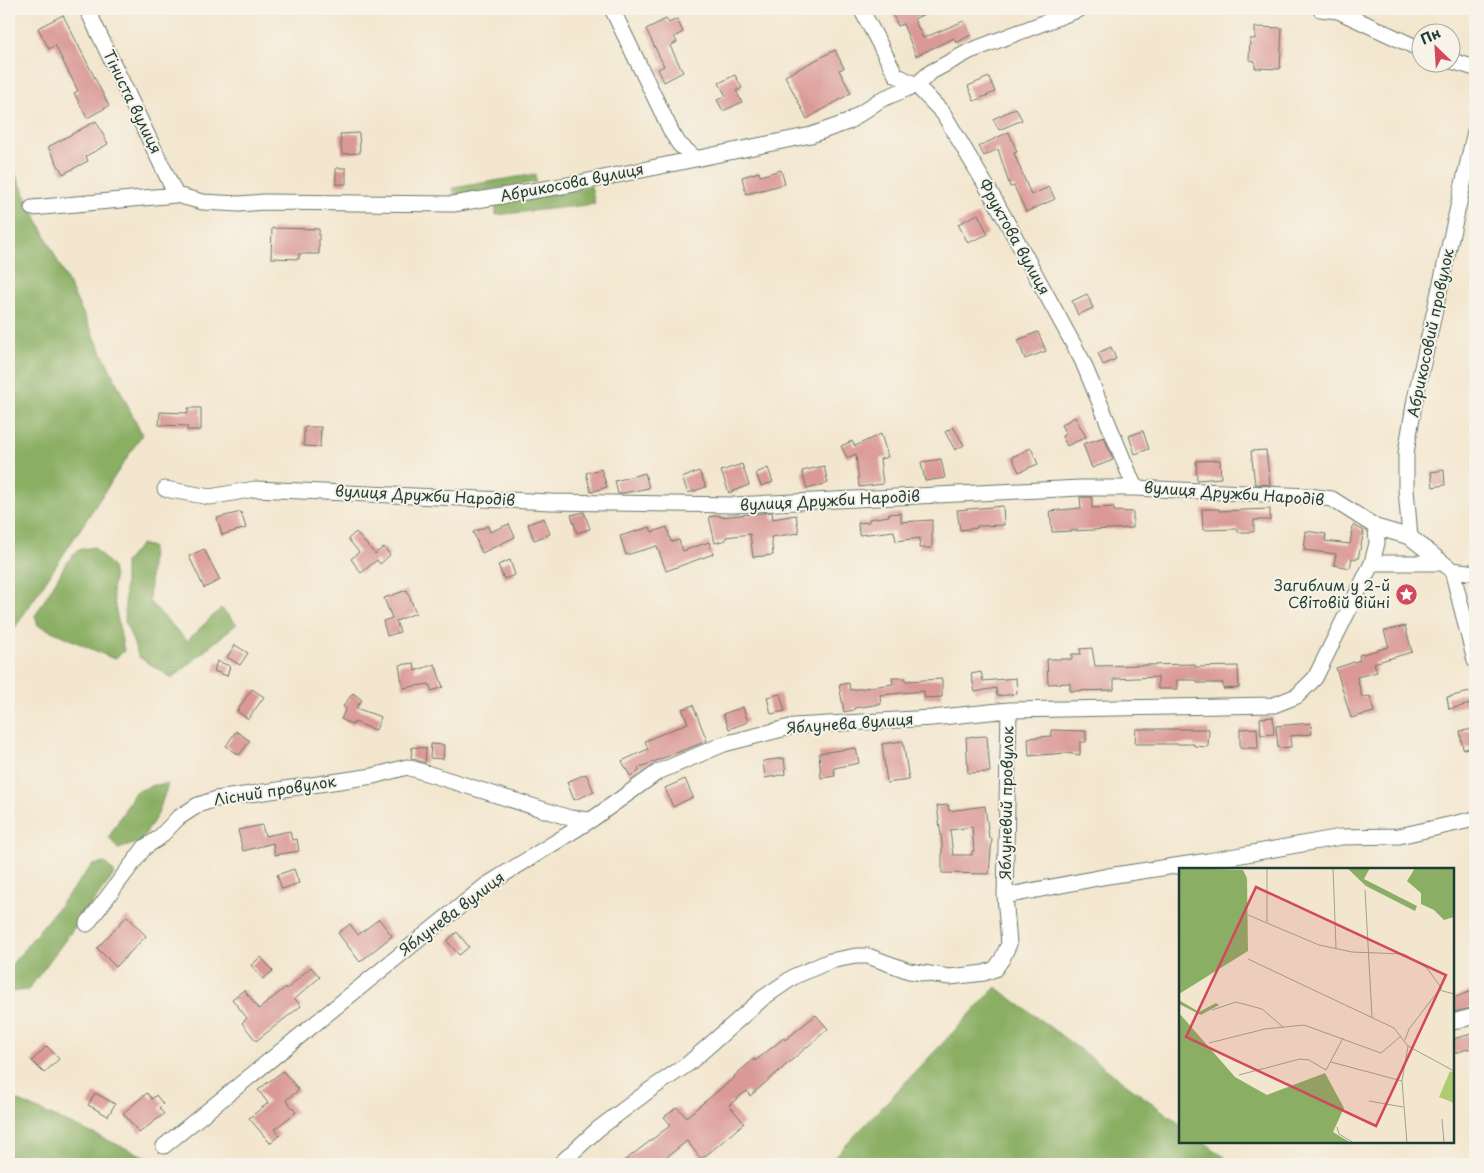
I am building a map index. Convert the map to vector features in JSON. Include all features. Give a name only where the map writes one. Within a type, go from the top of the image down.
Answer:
[{"type":"street","name":"Тіниста вулиця","points":[[87,9],[176,195]]},
{"type":"street","points":[[612,9],[672,133],[679,144],[695,158]]},
{"type":"street","name":"Фруктова вулиця","points":[[861,9],[896,75],[916,85],[943,113],[1021,248],[1082,360],[1135,488]]},
{"type":"street","name":"Абрикосова вулиця","points":[[32,208],[176,195],[202,202],[238,204],[264,202],[453,204],[574,184],[811,135],[848,122],[880,100],[916,85],[931,72],[970,50],[1080,9]]},
{"type":"street","points":[[1320,9],[1338,11],[1412,45]]},
{"type":"street","points":[[1462,64],[1475,68]]},
{"type":"street","name":"Абрикосовий провулок","points":[[1410,537],[1406,489],[1406,453],[1421,371],[1475,131]]},
{"type":"street","name":"вулиця Дружби Народів","points":[[165,489],[193,495],[210,496],[255,489],[552,502],[733,506],[1080,488],[1135,488],[1301,496],[1332,499],[1376,527],[1410,537],[1447,566]]},
{"type":"street","name":"Яблунева вулиця","points":[[164,1146],[485,886],[591,820],[658,772],[724,744],[794,726],[932,718],[1009,710],[1274,704],[1298,696],[1315,678],[1372,563],[1377,543],[1376,527]]},
{"type":"street","points":[[1372,563],[1447,566],[1475,573]]},
{"type":"street","points":[[1447,566],[1475,660]]},
{"type":"street","name":"Яблуневий провулок","points":[[560,1164],[598,1129],[688,1064],[764,998],[795,976],[830,962],[856,956],[868,956],[909,971],[950,977],[984,973],[994,969],[1002,959],[1009,944],[1005,896],[1009,710]]},
{"type":"street","name":"Лісний провулок","points":[[87,924],[145,847],[159,838],[178,818],[198,805],[216,799],[373,776],[407,767],[570,818],[591,820]]},
{"type":"street","points":[[1005,896],[1108,876],[1217,860],[1341,837],[1408,835],[1475,819]]},
{"type":"street","points":[[1454,1022],[1475,1016]]},
{"type":"green space","points":[[9,161],[142,435],[9,637]]},
{"type":"green space","points":[[535,174],[536,182],[455,195],[453,188]]},
{"type":"green space","points":[[591,186],[595,204],[496,215],[496,205]]},
{"type":"green space","points":[[141,544],[152,547],[149,601],[187,641],[221,608],[237,624],[172,678],[139,657],[125,621],[125,562]]},
{"type":"green space","points":[[94,547],[112,567],[114,579],[112,590],[124,651],[114,659],[38,625],[35,616],[67,562],[78,550]]},
{"type":"green space","points":[[168,784],[158,814],[140,842],[118,849],[109,837],[135,792],[154,785]]},
{"type":"green space","points":[[105,863],[115,873],[28,990],[9,992],[9,968],[92,865]]},
{"type":"green space","points":[[996,987],[1179,1123],[1179,1143],[1205,1143],[1226,1158],[1227,1164],[828,1164]]},
{"type":"green space","points":[[9,1097],[162,1164],[9,1164]]},
{"type":"building","points":[[901,9],[935,9],[914,19],[923,38],[964,21],[971,35],[956,43],[954,38],[916,56],[903,24],[898,26],[892,13]]},
{"type":"building","points":[[63,15],[109,106],[87,118],[74,93],[78,91],[55,45],[49,49],[38,28]]},
{"type":"building","points":[[666,19],[669,23],[677,19],[683,32],[674,37],[677,42],[670,46],[683,72],[664,82],[658,69],[664,66],[646,29]]},
{"type":"building","points":[[1255,27],[1282,28],[1280,69],[1255,68],[1255,61],[1249,60],[1250,39],[1255,39]]},
{"type":"building","points":[[835,50],[844,68],[839,70],[851,93],[807,119],[785,76]]},
{"type":"building","points":[[735,75],[742,88],[736,91],[742,102],[723,111],[717,100],[726,96],[719,83]]},
{"type":"building","points":[[989,77],[995,92],[974,101],[968,86]]},
{"type":"building","points":[[1016,108],[1022,120],[999,130],[993,119]]},
{"type":"building","points":[[96,121],[108,144],[86,156],[88,161],[63,174],[48,147]]},
{"type":"building","points":[[1009,132],[1017,152],[1014,153],[1031,195],[1049,187],[1055,199],[1026,212],[1014,186],[1010,187],[998,149],[984,156],[979,146]]},
{"type":"building","points":[[359,133],[360,153],[342,154],[340,134]]},
{"type":"building","points":[[336,168],[346,168],[346,184],[336,184]]},
{"type":"building","points":[[781,170],[785,184],[746,194],[742,177],[759,172],[760,176]]},
{"type":"building","points":[[978,214],[988,234],[968,243],[958,224]]},
{"type":"building","points":[[272,228],[319,229],[319,254],[299,254],[299,259],[271,258]]},
{"type":"building","points":[[1087,294],[1093,308],[1078,315],[1072,301]]},
{"type":"building","points":[[1038,332],[1046,351],[1025,359],[1018,340]]},
{"type":"building","points":[[1111,347],[1116,359],[1103,365],[1098,353]]},
{"type":"building","points":[[188,408],[201,408],[201,430],[187,430],[187,426],[159,425],[160,412],[188,413]]},
{"type":"building","points":[[1075,417],[1086,437],[1067,446],[1062,436],[1066,434],[1061,425]]},
{"type":"building","points":[[304,427],[321,427],[320,447],[304,446]]},
{"type":"building","points":[[953,427],[964,445],[955,450],[945,432]]},
{"type":"building","points":[[1143,431],[1149,449],[1135,454],[1129,436]]},
{"type":"building","points":[[881,434],[888,457],[880,459],[883,484],[859,487],[856,454],[847,458],[841,446],[852,441],[855,446]]},
{"type":"building","points":[[1104,437],[1113,460],[1092,468],[1083,444]]},
{"type":"building","points":[[1031,448],[1038,464],[1019,472],[1012,457]]},
{"type":"building","points":[[1266,450],[1270,485],[1255,484],[1251,451]]},
{"type":"building","points":[[941,459],[945,478],[925,481],[921,462]]},
{"type":"building","points":[[1220,460],[1221,478],[1197,480],[1196,461]]},
{"type":"building","points":[[742,464],[749,485],[729,493],[721,471]]},
{"type":"building","points":[[824,466],[828,483],[807,489],[802,471]]},
{"type":"building","points":[[768,468],[773,482],[761,486],[756,473]]},
{"type":"building","points":[[601,469],[607,487],[591,492],[586,473]]},
{"type":"building","points":[[1444,470],[1445,485],[1433,487],[1431,472]]},
{"type":"building","points":[[699,471],[706,487],[688,493],[682,478]]},
{"type":"building","points":[[645,473],[649,488],[618,494],[615,481]]},
{"type":"building","points":[[1080,497],[1092,497],[1092,508],[1114,507],[1114,511],[1133,512],[1133,528],[1052,532],[1050,511],[1081,508]]},
{"type":"building","points":[[1003,506],[1004,525],[977,526],[977,528],[960,530],[957,510]]},
{"type":"building","points":[[1202,509],[1219,509],[1219,511],[1270,509],[1270,520],[1254,520],[1254,532],[1238,532],[1238,529],[1203,530]]},
{"type":"building","points":[[241,512],[246,528],[222,535],[217,518]]},
{"type":"building","points":[[584,512],[590,529],[577,533],[571,515]]},
{"type":"building","points":[[772,512],[773,519],[796,515],[799,533],[771,537],[773,555],[753,557],[750,534],[726,537],[726,540],[715,543],[709,517]]},
{"type":"building","points":[[901,513],[901,522],[932,520],[932,548],[919,548],[920,538],[896,541],[894,531],[859,535],[858,523],[889,516],[888,514]]},
{"type":"building","points":[[544,518],[550,534],[534,540],[528,524]]},
{"type":"building","points":[[509,524],[515,537],[482,553],[473,532],[488,526],[490,532]]},
{"type":"building","points":[[1353,525],[1364,531],[1358,559],[1352,558],[1350,568],[1334,565],[1336,554],[1304,550],[1306,531],[1326,534],[1325,541],[1350,544]]},
{"type":"building","points":[[650,527],[652,532],[667,527],[671,542],[679,540],[683,551],[709,542],[713,554],[666,571],[657,546],[626,555],[620,536]]},
{"type":"building","points":[[356,532],[375,554],[384,547],[390,555],[380,564],[377,560],[361,573],[351,559],[359,552],[348,539]]},
{"type":"building","points":[[204,549],[220,580],[204,588],[189,556]]},
{"type":"building","points":[[510,560],[515,575],[504,579],[498,565]]},
{"type":"building","points":[[407,590],[416,613],[396,621],[400,632],[387,636],[383,621],[392,618],[384,598]]},
{"type":"building","points":[[1405,626],[1412,652],[1374,663],[1377,672],[1357,677],[1362,697],[1370,696],[1374,712],[1351,718],[1336,668],[1360,660],[1359,655],[1389,647],[1384,631]]},
{"type":"building","points":[[235,645],[248,653],[240,665],[227,657]]},
{"type":"building","points":[[1092,648],[1095,666],[1195,664],[1195,667],[1238,666],[1239,688],[1223,689],[1223,683],[1197,683],[1197,680],[1177,680],[1177,689],[1158,689],[1158,677],[1114,679],[1114,690],[1070,691],[1070,683],[1048,684],[1047,659],[1072,659],[1072,654],[1081,654],[1080,649]]},
{"type":"building","points":[[217,661],[230,666],[227,676],[214,671]]},
{"type":"building","points":[[414,663],[415,671],[435,664],[443,687],[432,691],[429,684],[403,688],[399,665]]},
{"type":"building","points":[[981,672],[983,681],[1016,678],[1017,694],[997,696],[996,688],[975,692],[971,674]]},
{"type":"building","points":[[892,678],[905,678],[905,681],[942,679],[942,697],[924,698],[924,691],[880,695],[881,704],[854,708],[854,710],[844,712],[839,685],[849,683],[850,690],[893,684]]},
{"type":"building","points":[[252,689],[264,697],[248,719],[237,711]]},
{"type":"building","points":[[1475,691],[1475,703],[1449,709],[1447,697]]},
{"type":"building","points":[[353,693],[362,700],[356,708],[381,717],[376,730],[354,722],[353,725],[341,719],[346,709],[343,706]]},
{"type":"building","points":[[780,694],[785,711],[771,714],[767,697]]},
{"type":"building","points":[[693,705],[707,741],[638,768],[639,771],[630,776],[622,761],[648,749],[645,741],[688,723],[682,709]]},
{"type":"building","points":[[743,707],[748,722],[729,729],[723,714]]},
{"type":"building","points":[[1273,717],[1274,734],[1261,735],[1260,718]]},
{"type":"building","points":[[1311,723],[1312,734],[1290,736],[1291,747],[1278,748],[1276,726]]},
{"type":"building","points":[[1257,728],[1258,748],[1240,748],[1240,729]]},
{"type":"building","points":[[1136,729],[1209,729],[1208,747],[1194,746],[1194,744],[1135,744]]},
{"type":"building","points":[[1475,729],[1475,747],[1463,749],[1460,731]]},
{"type":"building","points":[[1051,730],[1086,731],[1086,742],[1080,742],[1080,755],[1066,753],[1029,756],[1028,738],[1051,736]]},
{"type":"building","points":[[236,731],[250,741],[239,755],[226,746]]},
{"type":"building","points":[[987,736],[990,772],[968,773],[966,737]]},
{"type":"building","points":[[903,741],[909,780],[887,783],[882,744]]},
{"type":"building","points":[[431,744],[444,745],[443,759],[430,758]]},
{"type":"building","points":[[412,747],[426,748],[425,763],[411,758]]},
{"type":"building","points":[[856,748],[859,763],[834,768],[835,776],[821,778],[819,753]]},
{"type":"building","points":[[784,758],[786,774],[765,778],[763,761]]},
{"type":"building","points":[[586,774],[594,792],[574,800],[567,782]]},
{"type":"building","points":[[685,779],[693,797],[673,807],[665,788]]},
{"type":"building","points":[[948,805],[949,811],[985,806],[989,838],[992,838],[989,874],[942,873],[942,843],[937,806]],"holes":[[[972,827],[974,851],[972,851],[972,855],[953,855],[950,830]]]},
{"type":"building","points":[[262,825],[265,836],[290,831],[292,840],[297,839],[299,851],[275,855],[273,843],[243,851],[238,830]]},
{"type":"building","points":[[294,869],[299,883],[282,889],[277,875]]},
{"type":"building","points":[[127,916],[146,936],[116,967],[97,948]]},
{"type":"building","points":[[379,919],[392,936],[360,962],[338,933],[350,924],[358,935]]},
{"type":"building","points":[[457,932],[469,947],[459,955],[447,941]]},
{"type":"building","points":[[261,957],[273,971],[263,979],[251,965]]},
{"type":"building","points":[[311,967],[320,977],[295,999],[301,1006],[256,1041],[242,1023],[247,1018],[232,999],[244,990],[259,1009],[286,987],[287,989]]},
{"type":"building","points":[[1475,990],[1475,1007],[1454,1012],[1454,998]]},
{"type":"building","points":[[816,1015],[828,1029],[750,1096],[747,1091],[729,1105],[744,1123],[701,1159],[687,1141],[658,1164],[620,1164],[671,1125],[664,1117],[677,1107],[686,1117],[754,1059],[755,1061],[784,1038],[785,1040]]},
{"type":"building","points":[[1475,1033],[1475,1047],[1454,1053],[1454,1039]]},
{"type":"building","points":[[47,1046],[59,1059],[44,1073],[32,1061]]},
{"type":"building","points":[[283,1071],[299,1090],[286,1100],[296,1112],[275,1129],[280,1135],[270,1143],[249,1118],[268,1103],[258,1090]]},
{"type":"building","points":[[95,1093],[115,1104],[108,1116],[88,1105]]},
{"type":"building","points":[[147,1093],[152,1099],[156,1095],[163,1104],[159,1108],[164,1114],[139,1133],[123,1113]]},
{"type":"place","name":"Загиблим у 2-й Світовій війні","points":[[1406,595]]}]
